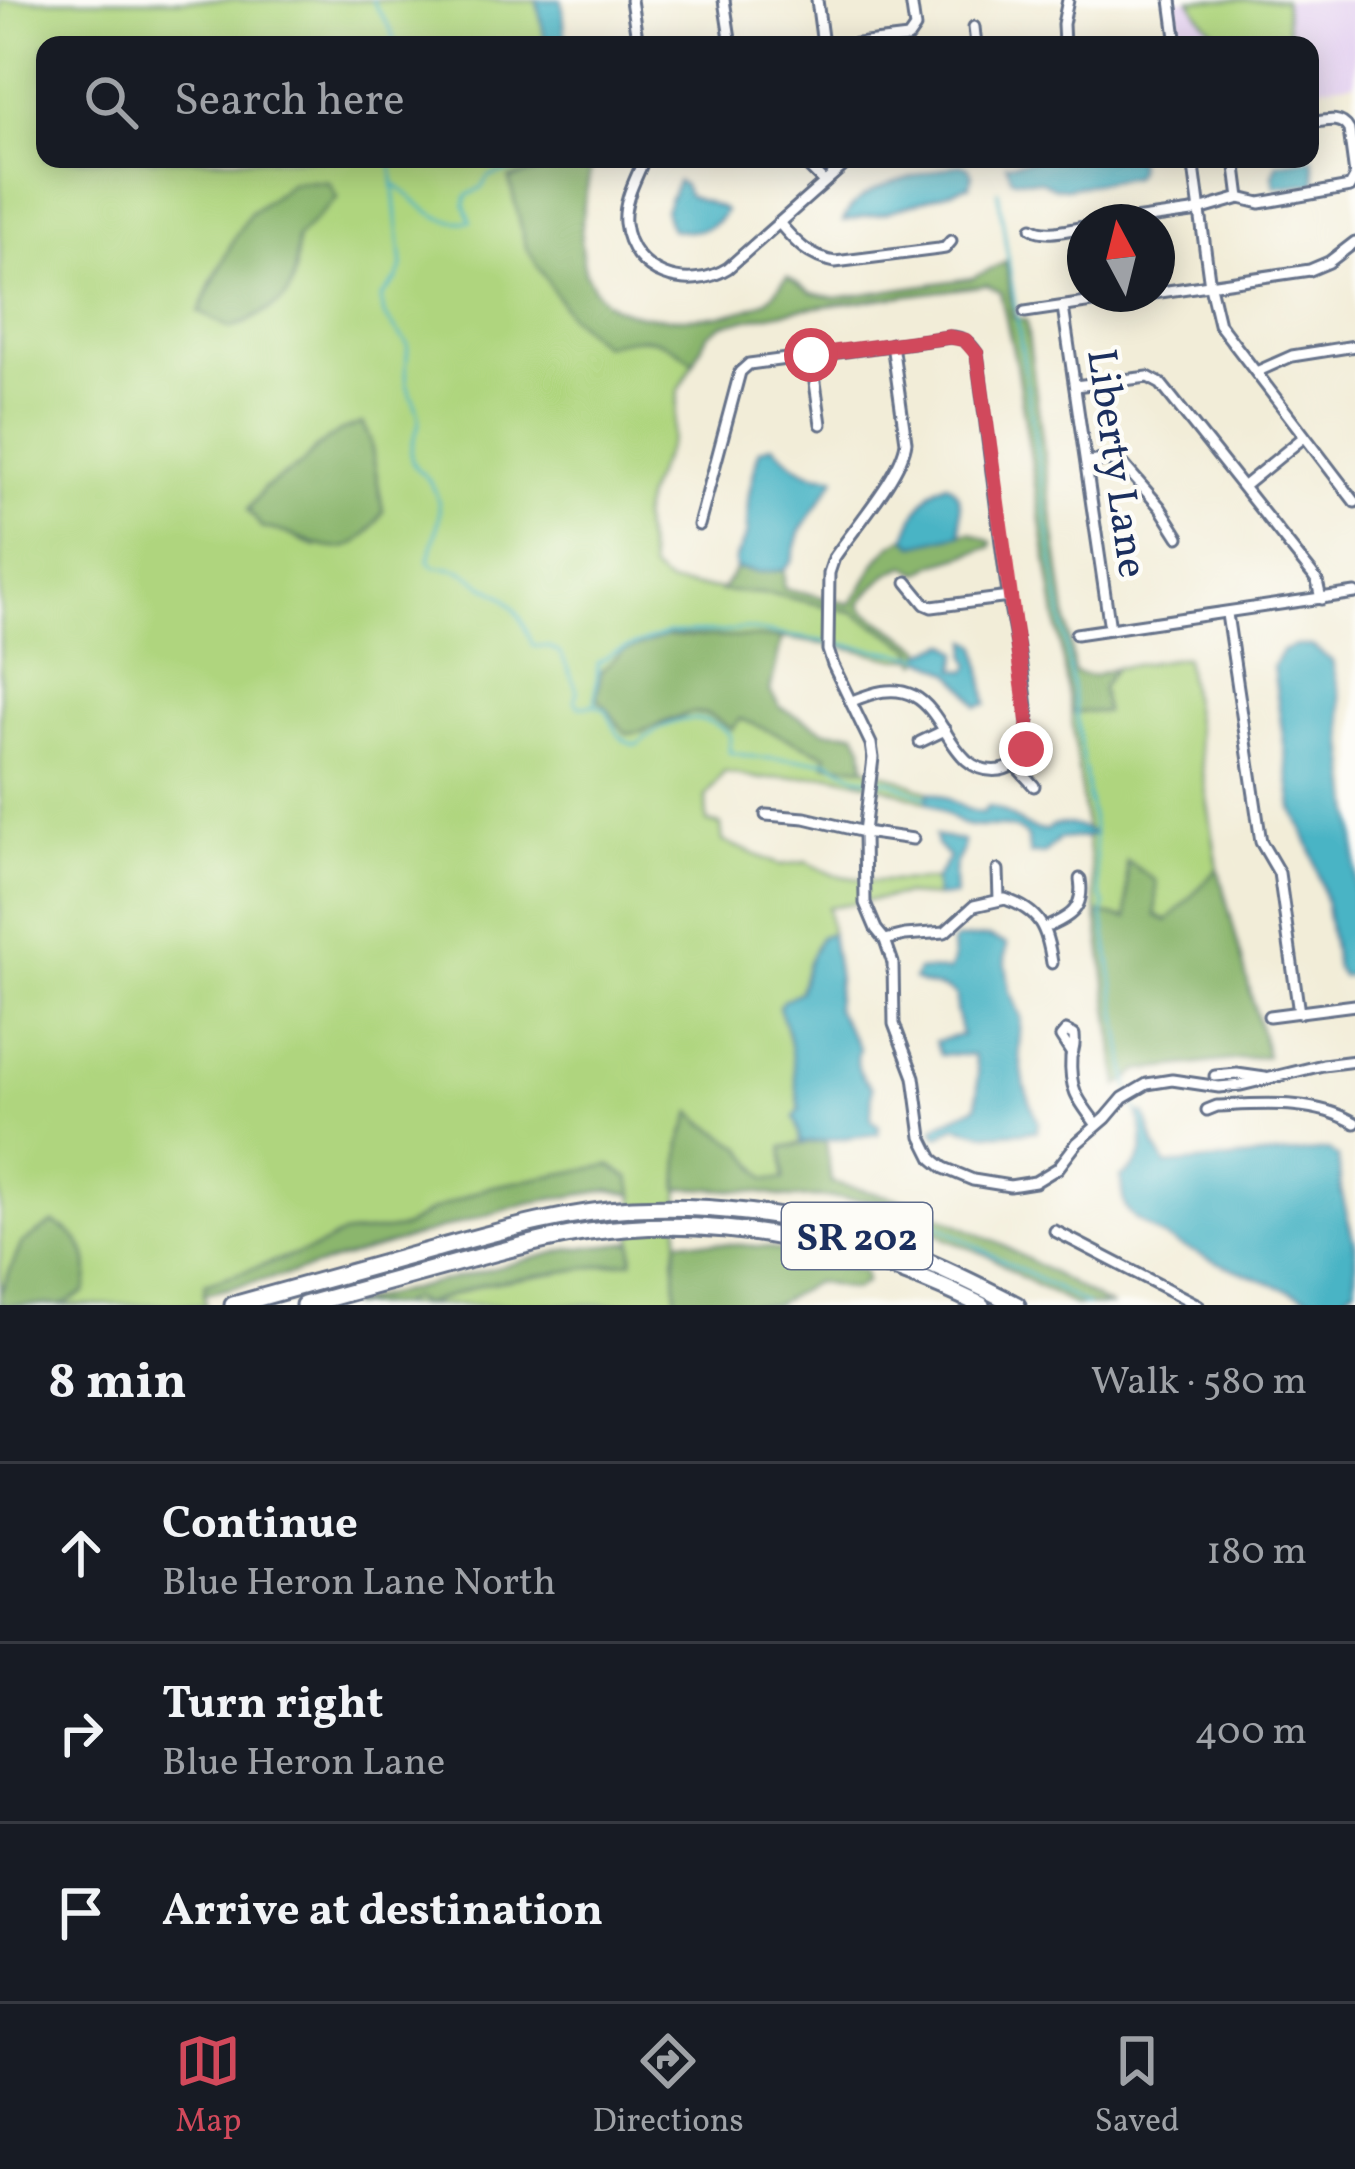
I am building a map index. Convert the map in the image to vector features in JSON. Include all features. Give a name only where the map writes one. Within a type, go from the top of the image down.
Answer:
[{"type":"highway","name":"SR 202","points":[[232,1305],[510,1229],[629,1208],[840,1250],[911,1273],[973,1302]]},
{"type":"highway","name":"SR 202","points":[[304,1305],[536,1242],[687,1216],[755,1214],[866,1238],[925,1260],[1017,1305]]},
{"type":"street","points":[[631,0],[637,36]]},
{"type":"street","points":[[724,0],[730,36]]},
{"type":"street","points":[[817,0],[822,36]]},
{"type":"street","points":[[909,36],[915,28],[911,0]]},
{"type":"street","points":[[1064,36],[1068,0]]},
{"type":"street","points":[[1171,0],[1176,36]]},
{"type":"street","points":[[974,27],[975,36]]},
{"type":"street","points":[[1175,214],[1240,198],[1260,203],[1350,188],[1355,176],[1349,130],[1340,120],[1319,122]]},
{"type":"street","points":[[641,168],[624,220],[633,249],[652,269],[686,281],[714,277],[742,257],[840,168]]},
{"type":"street","points":[[810,168],[823,181]]},
{"type":"street","points":[[1194,168],[1219,323],[1355,502]]},
{"type":"street","points":[[1236,168],[1240,198]]},
{"type":"street","points":[[780,224],[802,249],[835,262],[945,248],[951,241]]},
{"type":"street","points":[[1032,228],[1037,232],[1067,229]]},
{"type":"street","points":[[1025,312],[1310,270],[1330,262],[1355,242]]},
{"type":"street","name":"Liberty Lane","points":[[1063,307],[1110,629]]},
{"type":"street","points":[[699,525],[740,372],[748,364],[950,337],[969,343],[977,354],[1028,724],[1026,749],[1015,765],[1004,770],[977,767],[958,752],[926,705],[913,696],[884,691],[852,701]]},
{"type":"street","points":[[892,344],[905,452],[834,558],[829,573],[828,650],[872,744],[864,889],[893,963],[894,1024],[914,1077],[922,1137],[933,1159],[973,1180],[1010,1186],[1035,1181],[1058,1168],[1123,1098],[1147,1084],[1172,1080],[1228,1087],[1355,1061]]},
{"type":"street","points":[[1256,372],[1292,356],[1355,346]]},
{"type":"street","points":[[811,355],[821,424]]},
{"type":"street","points":[[1075,386],[1154,379],[1176,399],[1317,581],[1321,599]]},
{"type":"street","points":[[1244,486],[1304,436]]},
{"type":"street","points":[[1087,462],[1122,463],[1179,537]]},
{"type":"street","points":[[907,581],[932,607],[1009,597]]},
{"type":"street","points":[[1076,634],[1355,593]]},
{"type":"street","points":[[1227,614],[1261,842],[1279,873],[1299,1013]]},
{"type":"street","points":[[920,742],[944,730]]},
{"type":"street","points":[[1015,765],[1034,785]]},
{"type":"street","points":[[766,815],[913,839]]},
{"type":"street","points":[[998,870],[999,899]]},
{"type":"street","points":[[1045,928],[1077,911],[1080,879]]},
{"type":"street","points":[[885,940],[945,932],[974,906],[999,899],[1015,902],[1045,928],[1052,963]]},
{"type":"street","points":[[1269,1016],[1355,1005]]},
{"type":"street","points":[[1072,1054],[1072,1088],[1097,1125]]},
{"type":"street","points":[[1203,1084],[1215,1076],[1265,1078]]},
{"type":"street","points":[[1207,1110],[1291,1106],[1328,1110],[1355,1124]]},
{"type":"street","points":[[1055,1232],[1198,1305]]},
{"type":"shaded area","points":[[1175,0],[1355,0],[1355,82],[1319,87],[1319,36],[1180,36]]},
{"type":"green space","points":[[0,0],[537,0],[544,36],[36,36],[36,168],[543,168],[510,178],[603,345],[651,339],[694,362],[679,390],[672,438],[641,518],[651,570],[669,584],[777,595],[853,612],[914,649],[915,658],[782,638],[666,636],[597,698],[611,710],[618,725],[640,733],[691,713],[707,715],[732,729],[740,718],[827,755],[826,764],[879,772],[929,792],[927,802],[832,775],[762,779],[724,772],[706,797],[707,822],[721,825],[723,841],[780,865],[806,862],[834,875],[873,881],[935,880],[936,897],[905,895],[828,907],[831,933],[820,937],[800,992],[779,1007],[795,1068],[802,1143],[783,1147],[784,1180],[765,1179],[741,1149],[692,1113],[681,1142],[675,1305],[398,1305],[411,1297],[433,1302],[483,1284],[632,1261],[634,1195],[629,1178],[431,1211],[403,1228],[341,1235],[316,1248],[206,1284],[206,1305],[61,1305],[53,1223],[22,1243],[0,1294]],"holes":[[[292,183],[307,225],[297,238],[295,268],[284,299],[231,328],[200,312],[250,213]],[[370,439],[383,511],[316,547],[279,530],[264,488],[302,464],[316,448]]]},
{"type":"green space","points":[[1190,0],[1284,0],[1288,36],[1222,36]]},
{"type":"green space","points":[[591,168],[581,229],[585,271],[605,301],[638,314],[686,318],[734,313],[768,299],[787,277],[812,293],[836,298],[972,278],[1006,262],[1013,318],[1026,320],[1074,673],[1092,676],[1115,668],[1102,687],[1105,712],[1071,712],[1016,364],[1000,292],[987,285],[723,324],[707,335],[694,362],[651,339],[603,345],[569,316],[526,247],[509,179]]},
{"type":"green space","points":[[329,182],[337,198],[297,238],[294,277],[285,298],[230,328],[199,312],[250,214],[292,183]]},
{"type":"green space","points":[[362,423],[370,439],[383,511],[369,532],[342,548],[262,528],[248,510],[264,488],[302,464],[340,431]]},
{"type":"green space","points":[[970,532],[992,542],[991,547],[920,573],[906,566],[899,569],[880,581],[860,604],[923,648],[919,663],[914,649],[853,612],[777,595],[721,591],[736,569],[784,570],[784,588],[850,604],[879,558],[895,543],[906,537],[914,545]]},
{"type":"green space","points":[[666,636],[782,638],[770,691],[780,707],[826,731],[856,732],[865,767],[825,764],[827,755],[741,719],[732,729],[705,714],[686,714],[627,734],[597,698],[601,671],[623,651]]},
{"type":"green space","points":[[1185,657],[1218,868],[1169,921],[1156,916],[1127,863],[1127,919],[1097,913],[1087,837],[1093,833],[1086,829],[1071,712],[1105,712],[1102,687],[1115,668]]},
{"type":"green space","points":[[1127,861],[1156,881],[1156,916],[1168,921],[1218,868],[1267,1056],[1139,1071],[1119,1086],[1097,913],[1127,918]]},
{"type":"green space","points":[[692,1112],[742,1147],[766,1179],[784,1179],[783,1147],[826,1141],[831,1182],[910,1202],[1004,1246],[1109,1305],[1074,1305],[988,1255],[947,1240],[878,1201],[678,1189],[681,1142]]},
{"type":"green space","points":[[610,1165],[629,1178],[634,1195],[609,1190],[528,1203],[290,1274],[204,1294],[205,1284],[316,1248],[341,1235],[403,1228],[488,1187]]},
{"type":"green space","points":[[53,1223],[73,1235],[84,1250],[85,1292],[61,1305],[0,1305],[0,1294],[22,1243]]},
{"type":"green space","points":[[678,1240],[767,1247],[864,1271],[866,1282],[854,1290],[815,1282],[774,1305],[675,1305]]},
{"type":"green space","points":[[633,1242],[632,1261],[483,1284],[422,1305],[411,1298],[398,1305],[348,1305],[570,1249]]},
{"type":"water","points":[[537,0],[562,0],[565,36],[544,36]]},
{"type":"water","points":[[945,168],[969,168],[972,174],[970,185],[888,212],[843,221],[863,197]]},
{"type":"water","points":[[1008,168],[1137,168],[1133,177],[1066,188],[1012,179]]},
{"type":"water","points":[[1276,168],[1314,168],[1316,183],[1275,187]]},
{"type":"water","points":[[677,181],[688,195],[722,208],[720,218],[702,229],[671,229],[665,210]]},
{"type":"water","points":[[773,445],[804,470],[836,477],[800,532],[792,561],[784,570],[736,569],[735,560],[747,534],[748,498],[759,450]]},
{"type":"water","points":[[947,483],[959,500],[961,534],[914,545],[906,537],[916,512],[932,492]]},
{"type":"water","points":[[969,640],[978,645],[987,704],[977,706],[954,677],[923,659],[923,653],[948,643],[959,652],[956,669],[967,671],[971,665]]},
{"type":"water","points":[[1312,646],[1332,661],[1340,697],[1355,836],[1355,974],[1343,977],[1336,968],[1311,849],[1293,808],[1273,666],[1282,651]]},
{"type":"water","points":[[929,792],[976,812],[983,813],[987,807],[1001,810],[1032,828],[1046,830],[1066,824],[1094,834],[1059,839],[1044,854],[1030,854],[1020,831],[960,823],[927,802]]},
{"type":"water","points":[[935,836],[963,841],[954,871],[955,896],[936,897],[935,880],[949,858]]},
{"type":"water","points":[[831,933],[838,979],[835,1008],[859,1048],[857,1065],[872,1087],[871,1119],[879,1126],[878,1134],[802,1143],[795,1117],[800,1108],[788,1032],[779,1007],[800,992],[820,937]]},
{"type":"water","points":[[988,937],[1007,944],[1010,991],[1021,1017],[1019,1050],[1025,1088],[1037,1131],[987,1134],[956,1126],[938,1137],[933,1129],[938,1125],[977,1106],[978,1073],[974,1055],[940,1055],[935,1041],[962,1035],[956,996],[914,979],[918,970],[949,971],[952,943],[958,939]]},
{"type":"water","points":[[1138,1112],[1146,1115],[1166,1165],[1328,1150],[1338,1157],[1355,1247],[1355,1287],[1338,1301],[1322,1302],[1215,1261],[1136,1219],[1125,1206],[1121,1177],[1136,1165],[1143,1149]]},
{"type":"waterway","points":[[372,0],[393,36]]},
{"type":"waterway","points":[[392,168],[402,267],[381,298],[384,315],[408,345],[407,384],[419,420],[412,461],[438,500],[439,520],[429,561],[435,567],[463,572],[503,597],[518,614],[533,646],[561,654],[579,706],[605,709],[620,736],[630,743],[637,745],[682,720],[706,721],[730,734],[729,752],[829,761],[858,777],[890,781],[927,797]]},
{"type":"waterway","points":[[396,185],[438,217],[471,221],[467,196],[488,177],[520,168]]},
{"type":"waterway","points":[[998,191],[1129,1089]]},
{"type":"waterway","points":[[595,705],[598,663],[668,633],[745,629],[923,657]]},
{"type":"waterway","points":[[1132,1098],[1138,1112]]},
{"type":"waterway","points":[[908,1210],[1087,1305]]},
{"type":"route","points":[[811,355],[950,337],[965,340],[977,354],[1028,724],[1026,749]]}]
